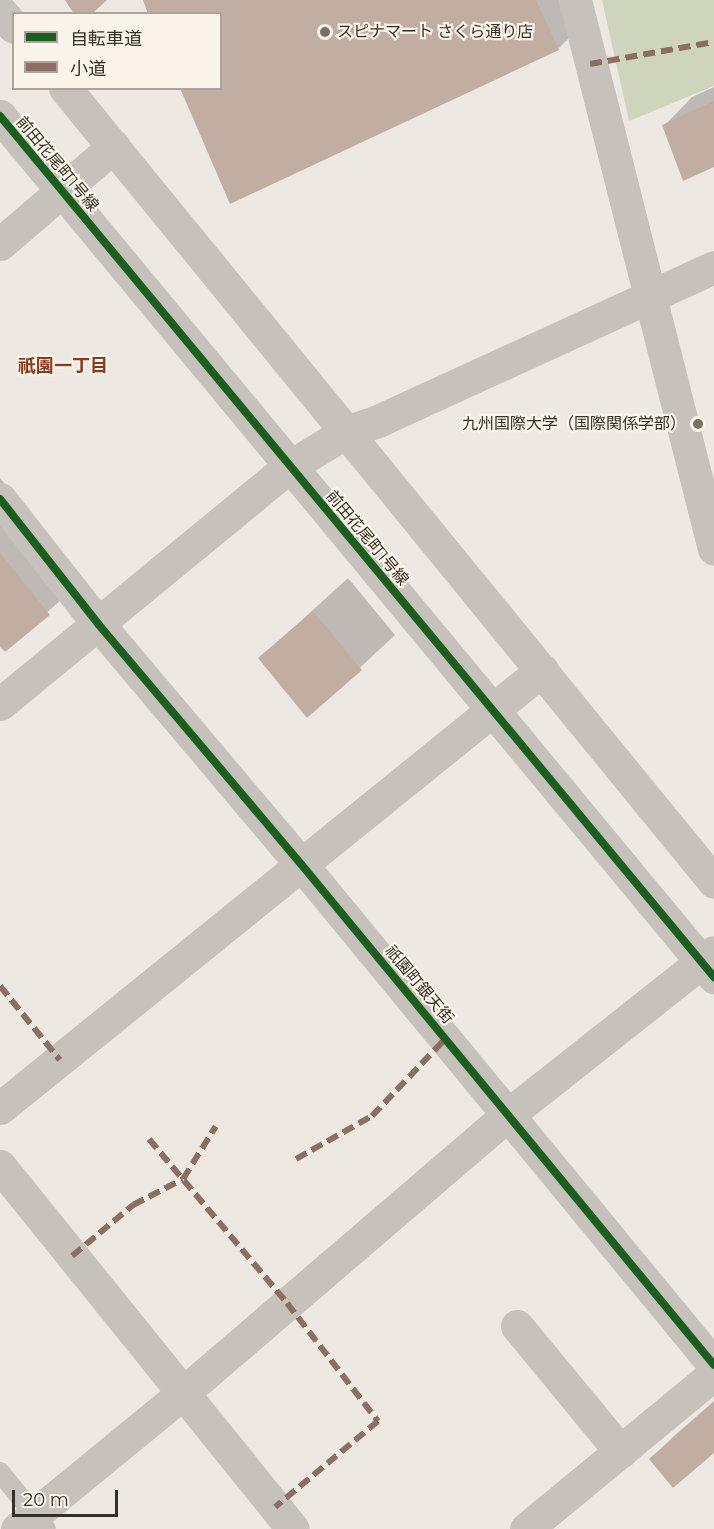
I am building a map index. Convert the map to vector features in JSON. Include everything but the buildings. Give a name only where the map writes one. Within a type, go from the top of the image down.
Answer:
[{"type":"street","points":[[576,0],[714,549]]},
{"type":"street","points":[[0,11],[12,25]]},
{"type":"street","points":[[67,90],[714,882]]},
{"type":"street","name":"前田花尾町1号線","points":[[0,116],[289,467],[710,964]]},
{"type":"street","points":[[0,244],[114,147]]},
{"type":"street","points":[[0,704],[99,626],[289,467],[346,432],[402,411],[714,267]]},
{"type":"street","name":"祇園町銀天街","points":[[0,499],[99,626],[301,864],[714,1365]]},
{"type":"street","points":[[0,1108],[542,670]]},
{"type":"street","points":[[33,1524],[509,1114],[710,964]]},
{"type":"street","points":[[0,1166],[293,1529]]},
{"type":"street","points":[[517,1326],[621,1452]]},
{"type":"street","points":[[526,1529],[714,1374]]},
{"type":"lane","points":[[0,1473],[33,1524]]},
{"type":"green space","points":[[602,0],[714,0],[714,86],[629,121]]},
{"type":"marked path","points":[[590,64],[714,42]]},
{"type":"marked path","points":[[0,986],[60,1060]]},
{"type":"marked path","points":[[296,1159],[372,1116],[446,1038]]},
{"type":"marked path","points":[[72,1256],[133,1205],[183,1179],[216,1126]]},
{"type":"marked path","points":[[149,1139],[287,1303],[378,1421],[275,1507]]},
{"type":"cycle path","points":[[0,116],[714,977]]},
{"type":"cycle path","points":[[0,499],[99,625],[301,864],[714,1365]]},
{"type":"place","name":"スピナマート さくら通り店","points":[[325,32]]},
{"type":"place","name":"九州国際大学（国際関係学部）","points":[[698,424]]},
{"type":"district","name":"祇園一丁目","points":[[63,366]]}]
